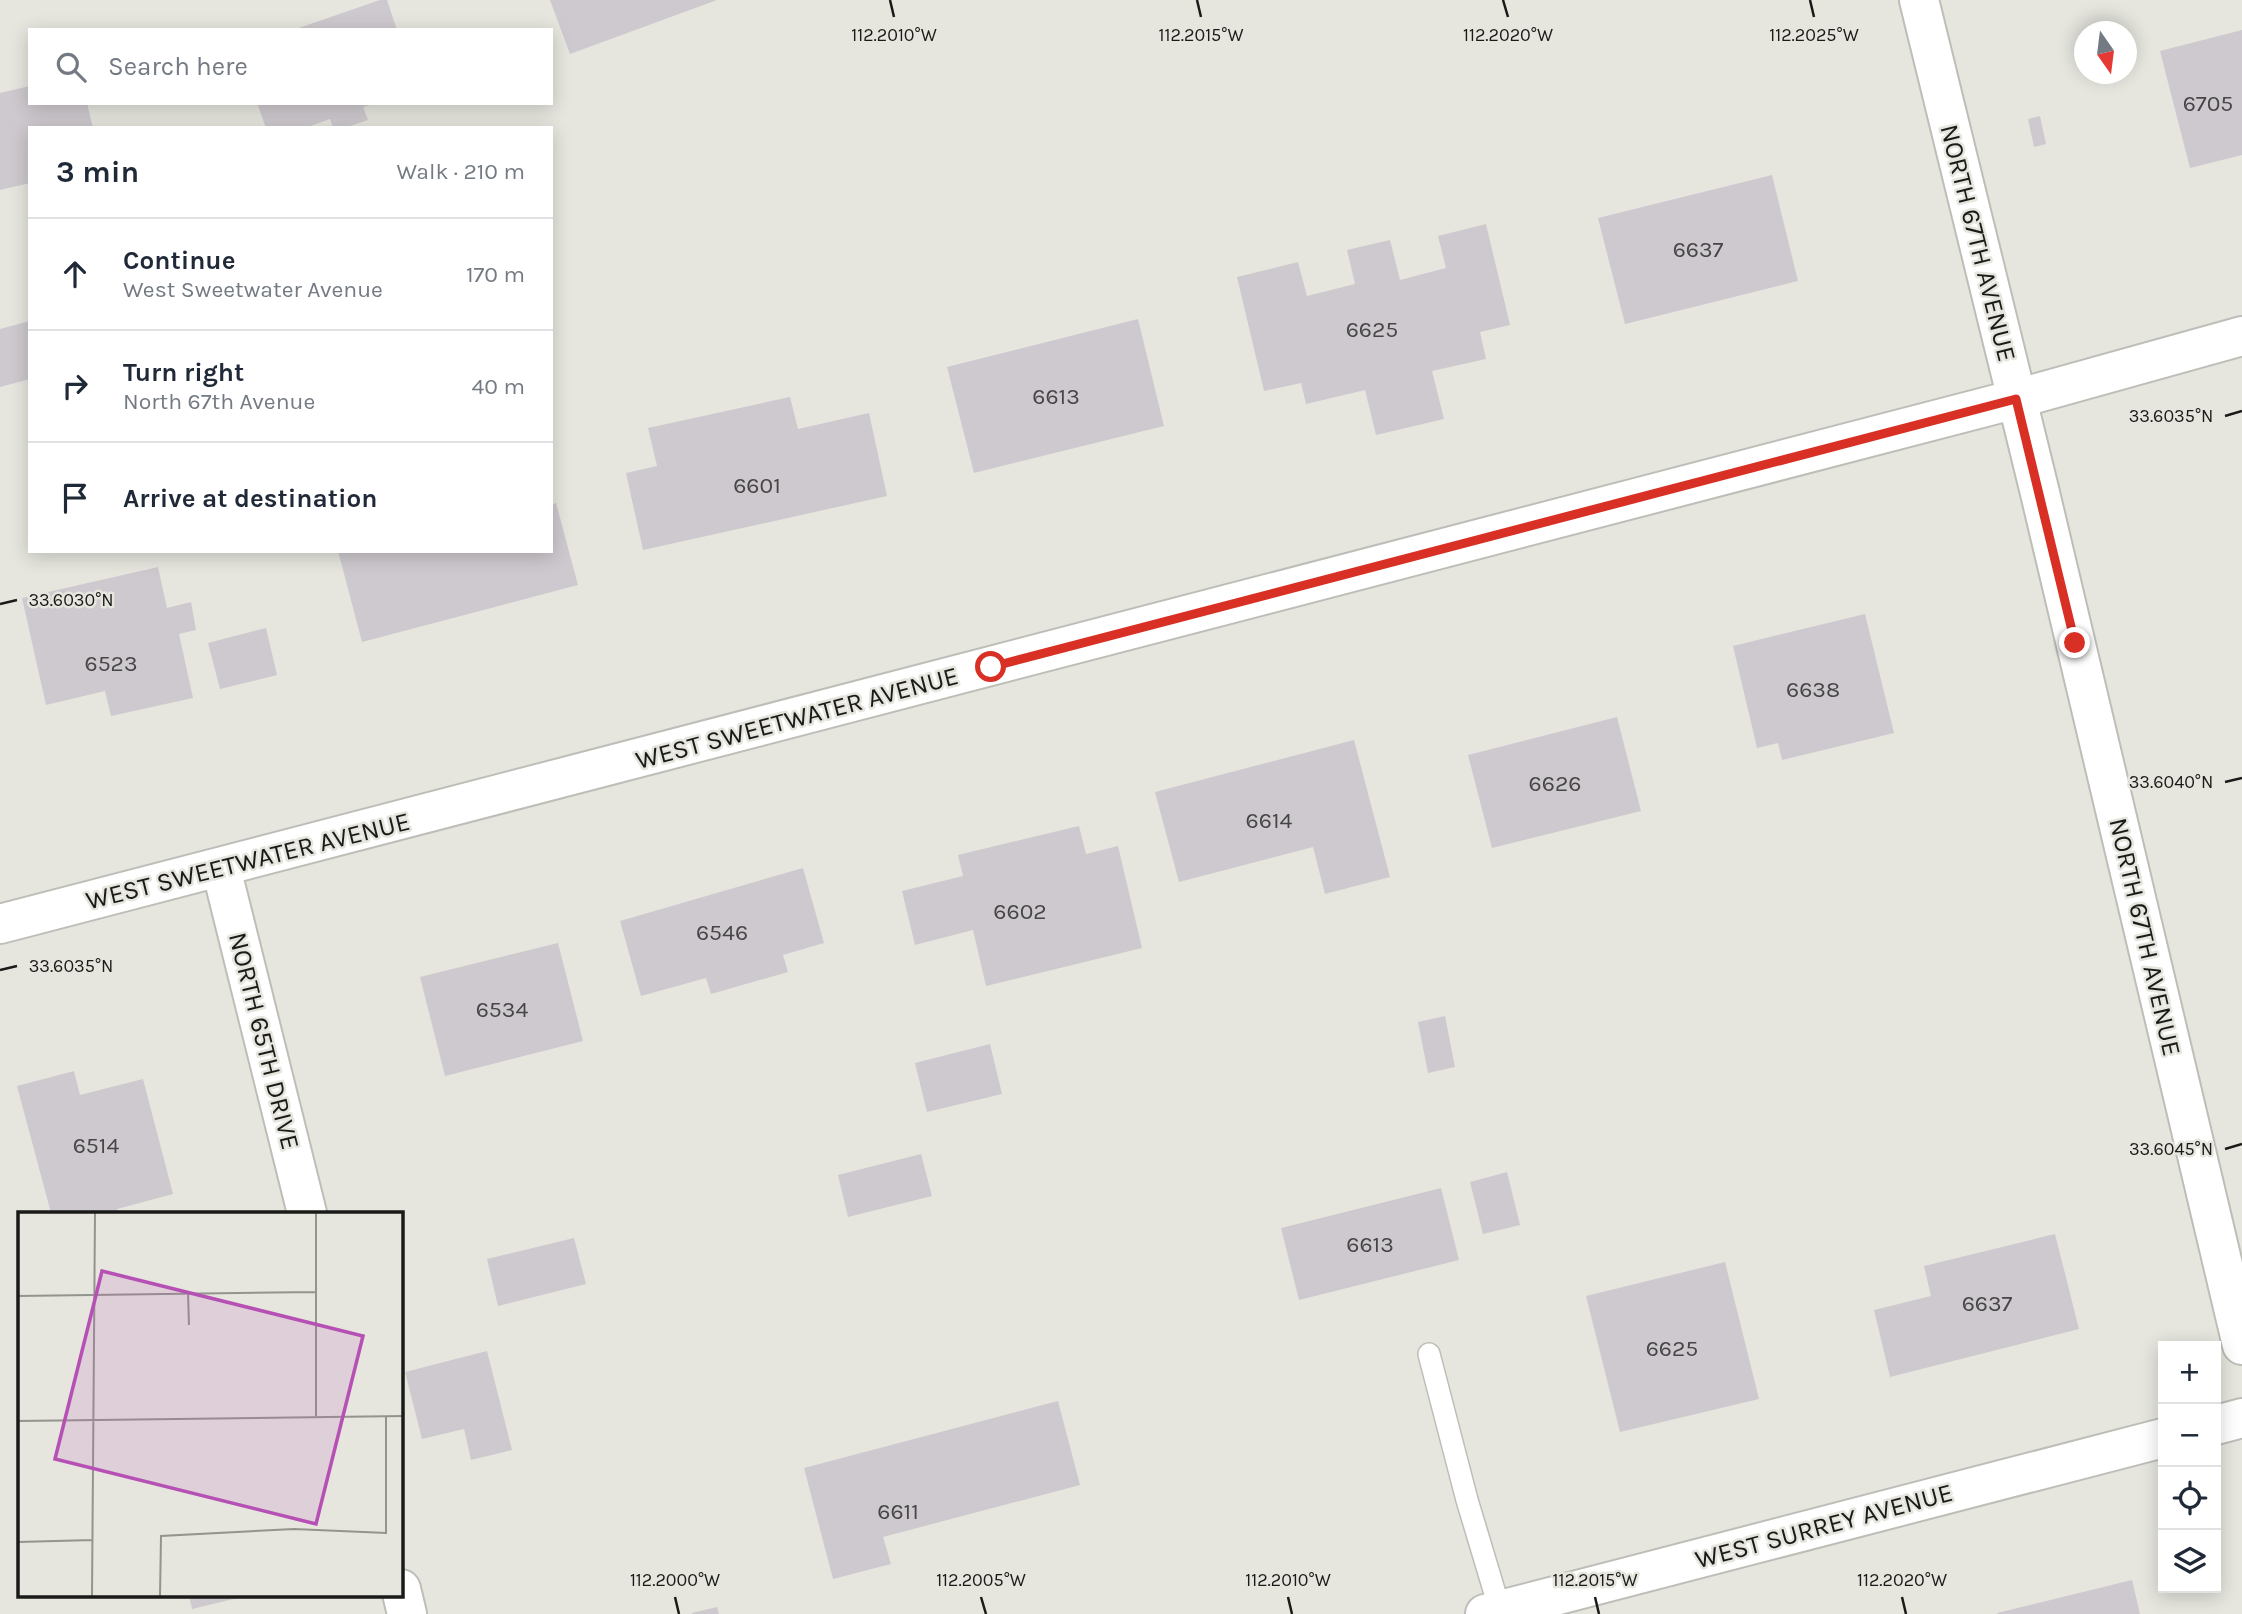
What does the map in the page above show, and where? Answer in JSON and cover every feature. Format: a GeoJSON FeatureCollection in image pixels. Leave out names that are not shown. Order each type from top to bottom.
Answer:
{"type":"FeatureCollection","features":[{"type":"Feature","properties":{"kind":"street","name":"NORTH 67TH AVENUE"},"geometry":{"type":"LineString","coordinates":[[1919,0],[2242,1345]]}},
{"type":"Feature","properties":{"kind":"street","name":"WEST SWEETWATER AVENUE"},"geometry":{"type":"LineString","coordinates":[[0,925],[2016,399],[2242,336]]}},
{"type":"Feature","properties":{"kind":"street","name":"NORTH 65TH DRIVE"},"geometry":{"type":"LineString","coordinates":[[221,868],[307,1212]]}},
{"type":"Feature","properties":{"kind":"street"},"geometry":{"type":"LineString","coordinates":[[2221,1424],[2242,1418]]}},
{"type":"Feature","properties":{"kind":"street","name":"WEST SURREY AVENUE"},"geometry":{"type":"LineString","coordinates":[[1493,1612],[2158,1439]]}},
{"type":"Feature","properties":{"kind":"street"},"geometry":{"type":"LineString","coordinates":[[402,1593],[407,1614]]}},
{"type":"Feature","properties":{"kind":"lane"},"geometry":{"type":"LineString","coordinates":[[1429,1354],[1493,1612]]}},
{"type":"Feature","properties":{"kind":"building"},"geometry":{"type":"Polygon","coordinates":[[[380,0],[387,0],[396,28],[299,28],[380,0]]]}},
{"type":"Feature","properties":{"kind":"building"},"geometry":{"type":"Polygon","coordinates":[[[550,0],[717,0],[570,54],[550,0]]]}},
{"type":"Feature","properties":{"kind":"building"},"geometry":{"type":"Polygon","coordinates":[[[2242,30],[2242,155],[2190,168],[2160,51],[2242,30]]]}},
{"type":"Feature","properties":{"kind":"building"},"geometry":{"type":"Polygon","coordinates":[[[28,86],[28,105],[87,105],[93,126],[28,126],[28,183],[0,190],[0,93],[28,86]]]}},
{"type":"Feature","properties":{"kind":"building"},"geometry":{"type":"Polygon","coordinates":[[[258,105],[370,105],[363,107],[368,120],[350,126],[332,126],[330,119],[311,126],[265,126],[258,105]]]}},
{"type":"Feature","properties":{"kind":"building"},"geometry":{"type":"Polygon","coordinates":[[[2040,116],[2046,144],[2034,147],[2028,119],[2040,116]]]}},
{"type":"Feature","properties":{"kind":"building"},"geometry":{"type":"Polygon","coordinates":[[[1772,175],[1798,281],[1625,324],[1598,218],[1772,175]]]}},
{"type":"Feature","properties":{"kind":"building"},"geometry":{"type":"Polygon","coordinates":[[[1486,224],[1510,325],[1480,332],[1486,359],[1432,371],[1444,419],[1376,435],[1365,390],[1306,404],[1301,383],[1264,391],[1237,277],[1298,262],[1307,296],[1355,284],[1347,250],[1390,240],[1400,280],[1446,268],[1438,236],[1486,224]]]}},
{"type":"Feature","properties":{"kind":"building"},"geometry":{"type":"Polygon","coordinates":[[[1138,319],[1164,426],[974,473],[947,367],[1138,319]]]}},
{"type":"Feature","properties":{"kind":"building"},"geometry":{"type":"Polygon","coordinates":[[[28,322],[28,380],[0,387],[0,329],[28,322]]]}},
{"type":"Feature","properties":{"kind":"building"},"geometry":{"type":"Polygon","coordinates":[[[790,397],[798,429],[869,413],[887,496],[643,550],[626,473],[657,466],[648,428],[790,397]]]}},
{"type":"Feature","properties":{"kind":"building"},"geometry":{"type":"Polygon","coordinates":[[[556,503],[578,585],[362,642],[339,553],[553,553],[553,504],[556,503]]]}},
{"type":"Feature","properties":{"kind":"building"},"geometry":{"type":"Polygon","coordinates":[[[158,567],[167,608],[191,602],[196,630],[179,634],[193,698],[111,716],[105,691],[46,705],[22,598],[158,567]]]}},
{"type":"Feature","properties":{"kind":"building"},"geometry":{"type":"Polygon","coordinates":[[[1865,614],[1894,733],[1782,760],[1778,743],[1757,748],[1733,646],[1865,614]]]}},
{"type":"Feature","properties":{"kind":"building"},"geometry":{"type":"Polygon","coordinates":[[[266,628],[277,675],[220,689],[208,643],[266,628]]]}},
{"type":"Feature","properties":{"kind":"building"},"geometry":{"type":"Polygon","coordinates":[[[1617,717],[1641,811],[1492,848],[1468,755],[1617,717]]]}},
{"type":"Feature","properties":{"kind":"building"},"geometry":{"type":"Polygon","coordinates":[[[1354,740],[1390,877],[1325,894],[1313,847],[1179,882],[1155,792],[1354,740]]]}},
{"type":"Feature","properties":{"kind":"building"},"geometry":{"type":"Polygon","coordinates":[[[1079,826],[1086,854],[1118,846],[1142,948],[986,986],[973,930],[915,945],[902,891],[963,876],[958,855],[1079,826]]]}},
{"type":"Feature","properties":{"kind":"building"},"geometry":{"type":"Polygon","coordinates":[[[803,868],[824,943],[783,955],[788,972],[711,994],[706,978],[641,996],[620,921],[803,868]]]}},
{"type":"Feature","properties":{"kind":"building"},"geometry":{"type":"Polygon","coordinates":[[[558,943],[583,1041],[445,1076],[420,977],[558,943]]]}},
{"type":"Feature","properties":{"kind":"building"},"geometry":{"type":"Polygon","coordinates":[[[1445,1016],[1455,1067],[1428,1073],[1418,1022],[1445,1016]]]}},
{"type":"Feature","properties":{"kind":"building"},"geometry":{"type":"Polygon","coordinates":[[[990,1044],[1002,1094],[927,1112],[915,1063],[990,1044]]]}},
{"type":"Feature","properties":{"kind":"building"},"geometry":{"type":"Polygon","coordinates":[[[74,1071],[80,1095],[143,1079],[173,1194],[117,1209],[118,1212],[51,1212],[17,1086],[74,1071]]]}},
{"type":"Feature","properties":{"kind":"building"},"geometry":{"type":"Polygon","coordinates":[[[921,1154],[932,1196],[848,1217],[838,1175],[921,1154]]]}},
{"type":"Feature","properties":{"kind":"building"},"geometry":{"type":"Polygon","coordinates":[[[1507,1172],[1520,1225],[1483,1234],[1470,1182],[1507,1172]]]}},
{"type":"Feature","properties":{"kind":"building"},"geometry":{"type":"Polygon","coordinates":[[[1441,1188],[1459,1260],[1299,1300],[1281,1228],[1441,1188]]]}},
{"type":"Feature","properties":{"kind":"building"},"geometry":{"type":"Polygon","coordinates":[[[2055,1234],[2079,1329],[1890,1377],[1874,1310],[1931,1296],[1924,1266],[2055,1234]]]}},
{"type":"Feature","properties":{"kind":"building"},"geometry":{"type":"Polygon","coordinates":[[[574,1238],[586,1284],[498,1306],[487,1259],[574,1238]]]}},
{"type":"Feature","properties":{"kind":"building"},"geometry":{"type":"Polygon","coordinates":[[[1725,1262],[1759,1399],[1620,1432],[1586,1296],[1725,1262]]]}},
{"type":"Feature","properties":{"kind":"building"},"geometry":{"type":"Polygon","coordinates":[[[487,1351],[512,1450],[471,1460],[464,1429],[422,1439],[405,1372],[487,1351]]]}},
{"type":"Feature","properties":{"kind":"building"},"geometry":{"type":"Polygon","coordinates":[[[1058,1401],[1080,1485],[883,1537],[891,1564],[833,1579],[804,1468],[1058,1401]]]}},
{"type":"Feature","properties":{"kind":"building"},"geometry":{"type":"Polygon","coordinates":[[[2132,1580],[2140,1614],[1997,1613],[2132,1580]]]}},
{"type":"Feature","properties":{"kind":"building"},"geometry":{"type":"Polygon","coordinates":[[[189,1596],[246,1596],[192,1609],[189,1596]]]}},
{"type":"Feature","properties":{"kind":"building"},"geometry":{"type":"Polygon","coordinates":[[[717,1607],[719,1614],[692,1614],[692,1613],[717,1607]]]}},
{"type":"Feature","properties":{"kind":"route"},"geometry":{"type":"LineString","coordinates":[[991,667],[2016,399],[2075,643]]}}]}
